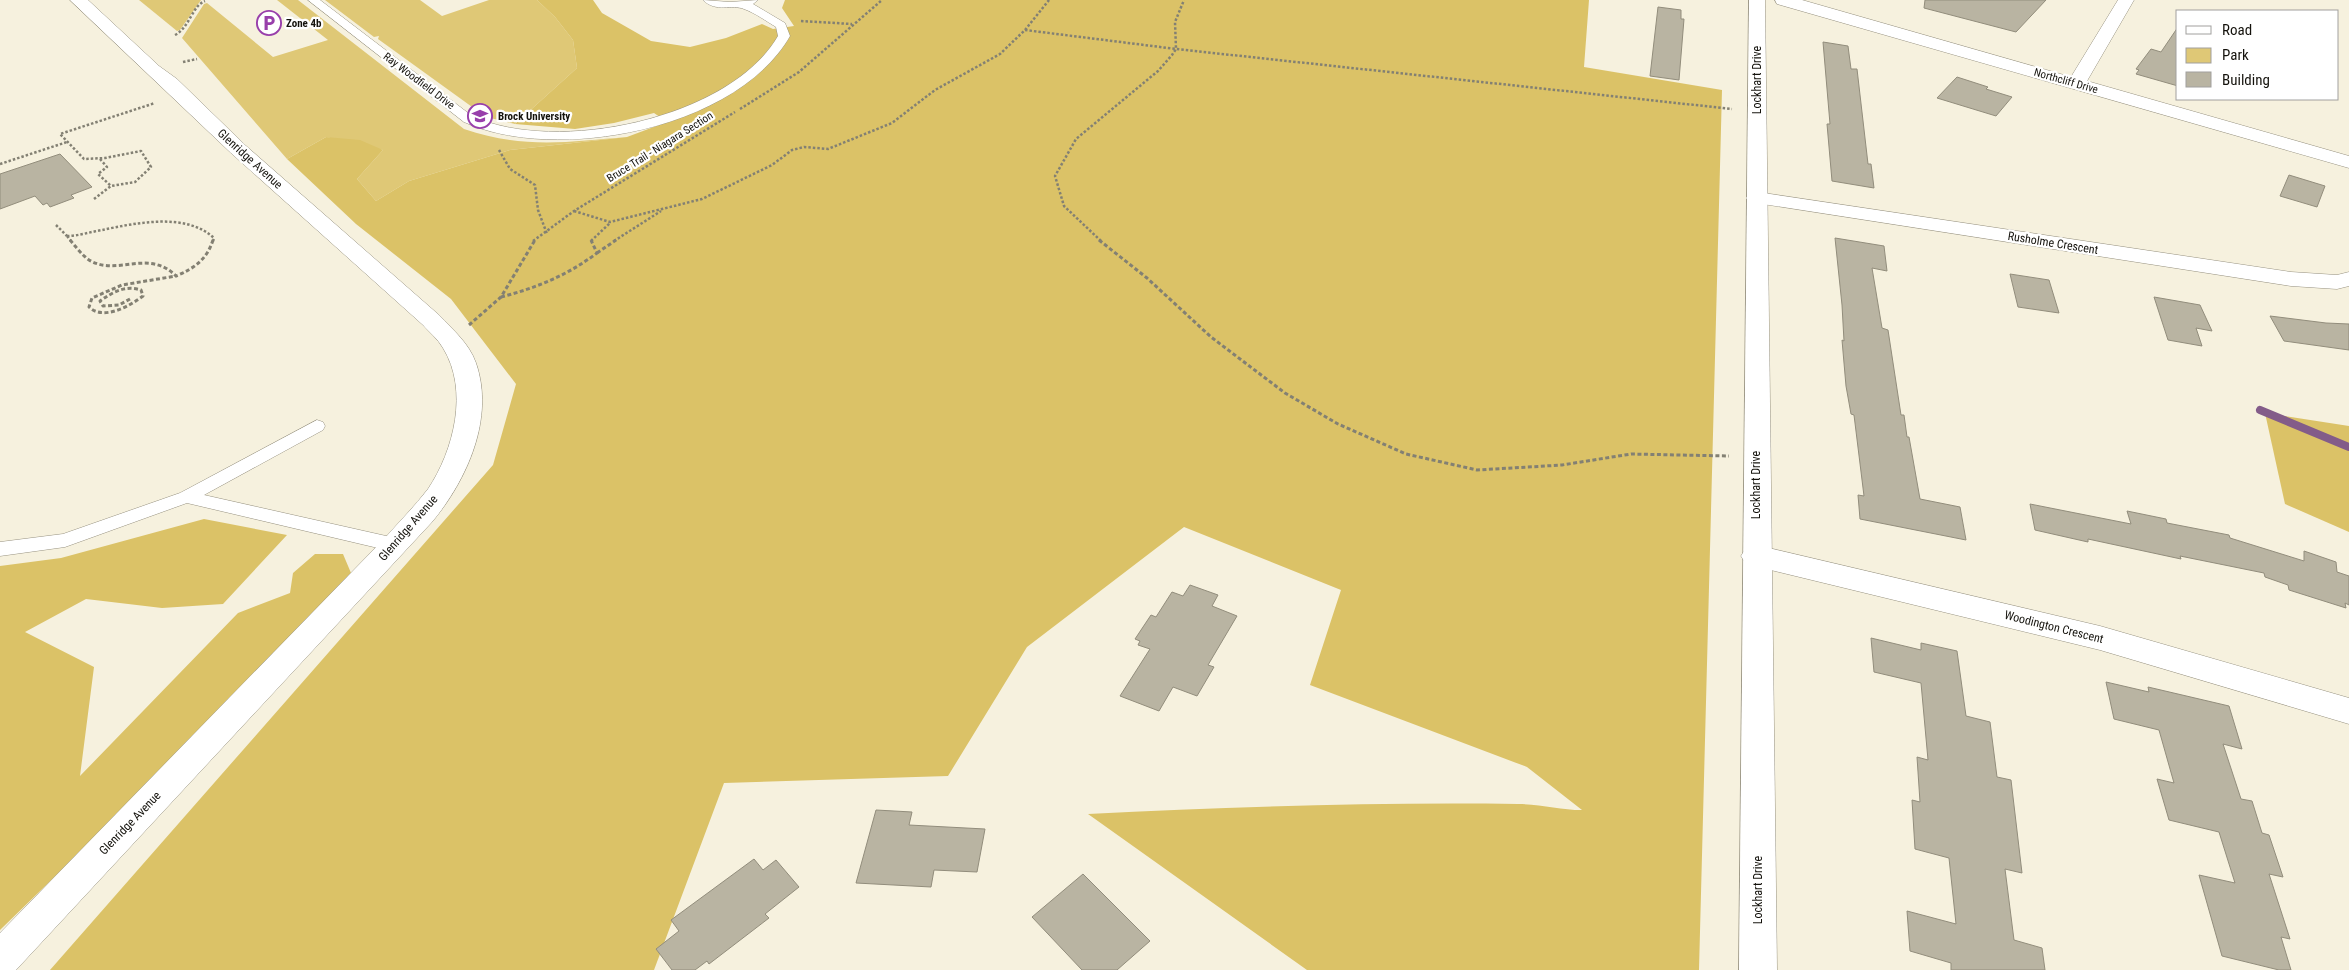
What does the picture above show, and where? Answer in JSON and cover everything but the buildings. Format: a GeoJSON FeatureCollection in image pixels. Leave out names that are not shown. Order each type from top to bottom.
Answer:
{"type":"FeatureCollection","features":[{"type":"Feature","properties":{"kind":"street","name":"Glenridge Avenue"},"geometry":{"type":"LineString","coordinates":[[0,960],[395,545],[438,495],[464,442],[469,400],[466,370],[454,345],[431,320],[238,149],[170,83],[152,70],[78,0]]}},
{"type":"Feature","properties":{"kind":"street","name":"Lockhart Drive"},"geometry":{"type":"LineString","coordinates":[[1757,0],[1756,556],[1758,970]]}},
{"type":"Feature","properties":{"kind":"street","name":"Northcliff Drive"},"geometry":{"type":"LineString","coordinates":[[1782,0],[2349,162]]}},
{"type":"Feature","properties":{"kind":"street"},"geometry":{"type":"LineString","coordinates":[[2076,84],[2126,0]]}},
{"type":"Feature","properties":{"kind":"street","name":"Rusholme Crescent"},"geometry":{"type":"LineString","coordinates":[[1757,198],[2291,279],[2336,282],[2349,279]]}},
{"type":"Feature","properties":{"kind":"street","name":"Woodington Crescent"},"geometry":{"type":"LineString","coordinates":[[1756,556],[2100,638],[2349,711]]}},
{"type":"Feature","properties":{"kind":"lane","name":"Ray Woodfield Drive"},"geometry":{"type":"LineString","coordinates":[[312,0],[468,119],[495,130],[531,136],[560,137],[615,131],[684,112],[708,102],[770,58],[784,36],[781,24],[772,19]]}},
{"type":"Feature","properties":{"kind":"lane"},"geometry":{"type":"LineString","coordinates":[[708,0],[718,5],[749,2],[772,19]]}},
{"type":"Feature","properties":{"kind":"lane"},"geometry":{"type":"LineString","coordinates":[[0,549],[65,540],[186,497],[317,426]]}},
{"type":"Feature","properties":{"kind":"lane"},"geometry":{"type":"LineString","coordinates":[[186,497],[395,545]]}},
{"type":"Feature","properties":{"kind":"path","name":"Bruce Trail - Niagara Section"},"geometry":{"type":"LineString","coordinates":[[467,328],[501,297],[534,242],[574,211],[799,72],[882,0]]}},
{"type":"Feature","properties":{"kind":"path"},"geometry":{"type":"LineString","coordinates":[[597,253],[591,240],[610,222],[702,199],[772,165],[792,150],[804,147],[828,149],[892,123],[942,85],[969,73],[1000,54],[1025,30],[1049,0]]}},
{"type":"Feature","properties":{"kind":"path"},"geometry":{"type":"LineString","coordinates":[[1184,0],[1175,22],[1176,49],[1158,71],[1076,139],[1054,176],[1064,206],[1096,237],[1147,278],[1211,337],[1285,393],[1338,424],[1406,454],[1477,470],[1562,465],[1631,454],[1756,457]]}},
{"type":"Feature","properties":{"kind":"path"},"geometry":{"type":"LineString","coordinates":[[175,35],[184,30],[200,3],[205,1]]}},
{"type":"Feature","properties":{"kind":"path"},"geometry":{"type":"LineString","coordinates":[[772,19],[853,24]]}},
{"type":"Feature","properties":{"kind":"path"},"geometry":{"type":"LineString","coordinates":[[1025,30],[1176,49],[1757,111]]}},
{"type":"Feature","properties":{"kind":"path"},"geometry":{"type":"LineString","coordinates":[[183,62],[197,58]]}},
{"type":"Feature","properties":{"kind":"path"},"geometry":{"type":"LineString","coordinates":[[94,200],[111,186],[135,182],[151,167],[150,163],[141,151],[84,159],[60,134],[155,103]]}},
{"type":"Feature","properties":{"kind":"path"},"geometry":{"type":"LineString","coordinates":[[0,164],[67,142]]}},
{"type":"Feature","properties":{"kind":"path"},"geometry":{"type":"LineString","coordinates":[[498,148],[510,169],[534,185],[538,210],[546,234]]}},
{"type":"Feature","properties":{"kind":"path"},"geometry":{"type":"LineString","coordinates":[[100,158],[106,167],[98,174],[111,186]]}},
{"type":"Feature","properties":{"kind":"path"},"geometry":{"type":"LineString","coordinates":[[501,297],[525,292],[577,269],[635,226],[667,208]]}},
{"type":"Feature","properties":{"kind":"path"},"geometry":{"type":"LineString","coordinates":[[574,211],[610,222]]}},
{"type":"Feature","properties":{"kind":"path"},"geometry":{"type":"LineString","coordinates":[[66,236],[116,227],[164,223],[194,226],[210,232],[214,238],[210,253],[202,262],[176,276],[151,282],[130,282],[114,286],[92,298],[89,306],[93,311],[116,311],[136,302],[143,296],[141,290],[135,287],[122,289],[100,301],[103,306],[111,307],[130,298]]}},
{"type":"Feature","properties":{"kind":"path"},"geometry":{"type":"LineString","coordinates":[[56,225],[91,261],[101,264],[161,264],[171,268],[176,276]]}},
{"type":"Feature","properties":{"kind":"green space"},"geometry":{"type":"Polygon","coordinates":[[[139,0],[201,0],[180,30],[177,31],[139,0]]]}},
{"type":"Feature","properties":{"kind":"green space"},"geometry":{"type":"Polygon","coordinates":[[[277,0],[298,0],[464,129],[485,135],[526,142],[565,142],[627,137],[510,150],[409,181],[376,201],[357,179],[383,150],[326,137],[287,159],[182,38],[204,4],[207,3],[273,57],[328,40],[277,0]]]}},
{"type":"Feature","properties":{"kind":"green space"},"geometry":{"type":"Polygon","coordinates":[[[325,0],[420,0],[442,16],[489,0],[537,0],[555,17],[573,40],[577,68],[515,124],[486,117],[378,39],[379,36],[374,37],[325,0]]]}},
{"type":"Feature","properties":{"kind":"shaded area"},"geometry":{"type":"Polygon","coordinates":[[[537,0],[593,0],[602,13],[651,41],[690,47],[726,38],[762,24],[773,29],[794,26],[782,8],[785,0],[1589,0],[1584,67],[1722,90],[1699,970],[1307,970],[1088,814],[1357,804],[1526,804],[1582,810],[1527,767],[1310,685],[1341,590],[1184,527],[1027,647],[948,776],[724,783],[654,970],[50,970],[493,465],[516,384],[451,299],[356,224],[287,159],[326,137],[360,140],[383,150],[357,179],[376,201],[409,181],[510,150],[627,137],[667,122],[654,113],[614,123],[575,129],[515,124],[577,68],[573,40],[555,17],[537,0]]]}},
{"type":"Feature","properties":{"kind":"shaded area"},"geometry":{"type":"Polygon","coordinates":[[[2265,413],[2349,426],[2349,532],[2285,504],[2265,413]]]}},
{"type":"Feature","properties":{"kind":"shaded area"},"geometry":{"type":"Polygon","coordinates":[[[204,519],[287,535],[223,604],[162,608],[86,599],[25,632],[94,667],[80,776],[238,613],[290,593],[293,573],[315,554],[343,554],[351,573],[147,787],[0,930],[0,566],[61,558],[204,519]]]}},
{"type":"Feature","properties":{"kind":"waterway"},"geometry":{"type":"LineString","coordinates":[[2260,410],[2349,447]]}},
{"type":"Feature","properties":{"kind":"place","name":"Zone 4b"},"geometry":{"type":"Point","coordinates":[269,23]}},
{"type":"Feature","properties":{"kind":"place","name":"Brock University"},"geometry":{"type":"Point","coordinates":[480,116]}}]}
